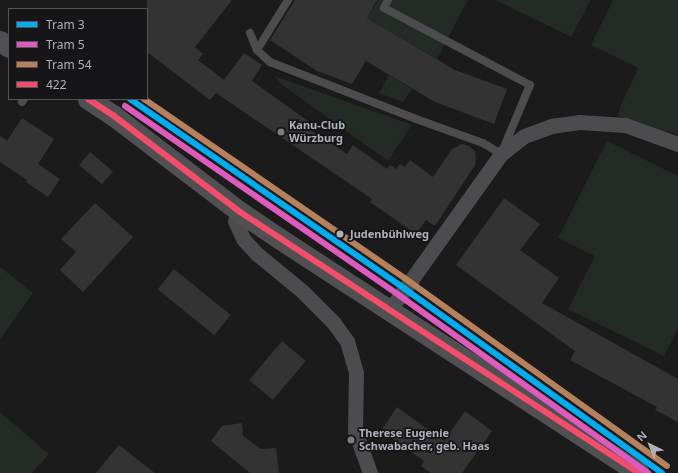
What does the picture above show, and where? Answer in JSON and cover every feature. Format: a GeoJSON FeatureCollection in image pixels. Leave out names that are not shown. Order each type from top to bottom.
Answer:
{"type":"FeatureCollection","features":[{"type":"Feature","properties":{"kind":"main road"},"geometry":{"type":"LineString","coordinates":[[90,100],[114,116],[240,212],[389,311],[639,473]]}},
{"type":"Feature","properties":{"kind":"street"},"geometry":{"type":"LineString","coordinates":[[389,311],[501,154],[524,136],[551,126],[579,122],[625,125],[678,144]]}},
{"type":"Feature","properties":{"kind":"street"},"geometry":{"type":"LineString","coordinates":[[240,212],[235,221],[244,240],[257,254],[302,291],[333,322],[347,341],[356,373],[355,431],[370,473]]}},
{"type":"Feature","properties":{"kind":"lane"},"geometry":{"type":"LineString","coordinates":[[257,50],[288,0]]}},
{"type":"Feature","properties":{"kind":"lane"},"geometry":{"type":"LineString","coordinates":[[250,33],[257,50],[270,62],[416,119],[483,143],[501,154],[530,85],[384,8],[388,0]]}},
{"type":"Feature","properties":{"kind":"shaded area"},"geometry":{"type":"Polygon","coordinates":[[[374,0],[468,0],[437,59],[367,18],[377,2],[374,0]]]}},
{"type":"Feature","properties":{"kind":"shaded area"},"geometry":{"type":"Polygon","coordinates":[[[496,0],[591,0],[571,37],[496,0]]]}},
{"type":"Feature","properties":{"kind":"shaded area"},"geometry":{"type":"Polygon","coordinates":[[[613,0],[678,0],[678,135],[618,116],[620,107],[638,68],[591,45],[613,0]]]}},
{"type":"Feature","properties":{"kind":"shaded area"},"geometry":{"type":"Polygon","coordinates":[[[389,75],[412,89],[403,102],[379,93],[389,75]]]}},
{"type":"Feature","properties":{"kind":"shaded area"},"geometry":{"type":"Polygon","coordinates":[[[274,76],[412,125],[388,161],[281,84],[274,76]]]}},
{"type":"Feature","properties":{"kind":"shaded area"},"geometry":{"type":"Polygon","coordinates":[[[607,141],[678,176],[678,328],[664,356],[568,309],[595,256],[558,238],[607,141]]]}},
{"type":"Feature","properties":{"kind":"shaded area"},"geometry":{"type":"Polygon","coordinates":[[[0,267],[33,293],[0,340],[0,267]]]}},
{"type":"Feature","properties":{"kind":"shaded area"},"geometry":{"type":"Polygon","coordinates":[[[0,412],[49,454],[32,473],[0,473],[0,412]]]}},
{"type":"Feature","properties":{"kind":"building"},"geometry":{"type":"Polygon","coordinates":[[[147,0],[232,0],[195,47],[203,54],[198,60],[224,80],[244,53],[262,65],[252,81],[315,126],[312,131],[347,154],[353,145],[387,169],[390,165],[396,169],[400,164],[405,167],[410,160],[433,177],[452,149],[462,144],[469,146],[475,151],[475,165],[435,226],[426,220],[416,234],[370,202],[372,199],[216,93],[210,100],[148,53],[147,0]]]}},
{"type":"Feature","properties":{"kind":"building"},"geometry":{"type":"Polygon","coordinates":[[[295,0],[377,0],[367,18],[455,70],[507,89],[494,124],[435,102],[366,61],[352,84],[317,71],[270,40],[295,0]]]}},
{"type":"Feature","properties":{"kind":"building"},"geometry":{"type":"Polygon","coordinates":[[[22,118],[54,139],[38,164],[60,179],[48,197],[26,182],[27,180],[0,162],[0,136],[7,141],[22,118]]]}},
{"type":"Feature","properties":{"kind":"building"},"geometry":{"type":"Polygon","coordinates":[[[90,152],[113,171],[102,184],[79,165],[90,152]]]}},
{"type":"Feature","properties":{"kind":"building"},"geometry":{"type":"Polygon","coordinates":[[[504,198],[540,224],[520,250],[559,278],[542,303],[678,379],[678,422],[655,410],[657,407],[570,360],[575,351],[456,265],[504,198]]]}},
{"type":"Feature","properties":{"kind":"building"},"geometry":{"type":"Polygon","coordinates":[[[95,203],[133,237],[83,292],[60,270],[76,252],[61,239],[95,203]]]}},
{"type":"Feature","properties":{"kind":"building"},"geometry":{"type":"Polygon","coordinates":[[[174,269],[231,315],[214,335],[158,289],[174,269]]]}},
{"type":"Feature","properties":{"kind":"building"},"geometry":{"type":"Polygon","coordinates":[[[282,341],[306,361],[273,400],[249,380],[282,341]]]}},
{"type":"Feature","properties":{"kind":"building"},"geometry":{"type":"Polygon","coordinates":[[[397,407],[444,441],[465,411],[492,431],[462,473],[431,473],[421,466],[424,461],[381,431],[397,407]]]}},
{"type":"Feature","properties":{"kind":"building"},"geometry":{"type":"Polygon","coordinates":[[[242,423],[243,436],[261,449],[276,448],[279,473],[250,473],[211,441],[222,426],[242,423]]]}},
{"type":"Feature","properties":{"kind":"building"},"geometry":{"type":"Polygon","coordinates":[[[119,445],[155,473],[96,473],[119,445]]]}},
{"type":"Feature","properties":{"kind":"tram line","name":"3"},"geometry":{"type":"LineString","coordinates":[[131,100],[405,289],[662,473]]}},
{"type":"Feature","properties":{"kind":"tram line","name":"54"},"geometry":{"type":"LineString","coordinates":[[145,100],[410,282],[667,466]]}},
{"type":"Feature","properties":{"kind":"tram line","name":"5"},"geometry":{"type":"LineString","coordinates":[[125,106],[400,296],[648,473]]}},
{"type":"Feature","properties":{"kind":"transit line","name":"422"},"geometry":{"type":"LineString","coordinates":[[90,100],[114,116],[240,212],[639,473]]}},
{"type":"Feature","properties":{"kind":"place","name":"Kanu-Club Würzburg"},"geometry":{"type":"Point","coordinates":[281,132]}},
{"type":"Feature","properties":{"kind":"place","name":"Judenbühlweg"},"geometry":{"type":"Point","coordinates":[340,234]}},
{"type":"Feature","properties":{"kind":"place","name":"Therese Eugenie Schwabacher, geb. Haas"},"geometry":{"type":"Point","coordinates":[351,440]}}]}
